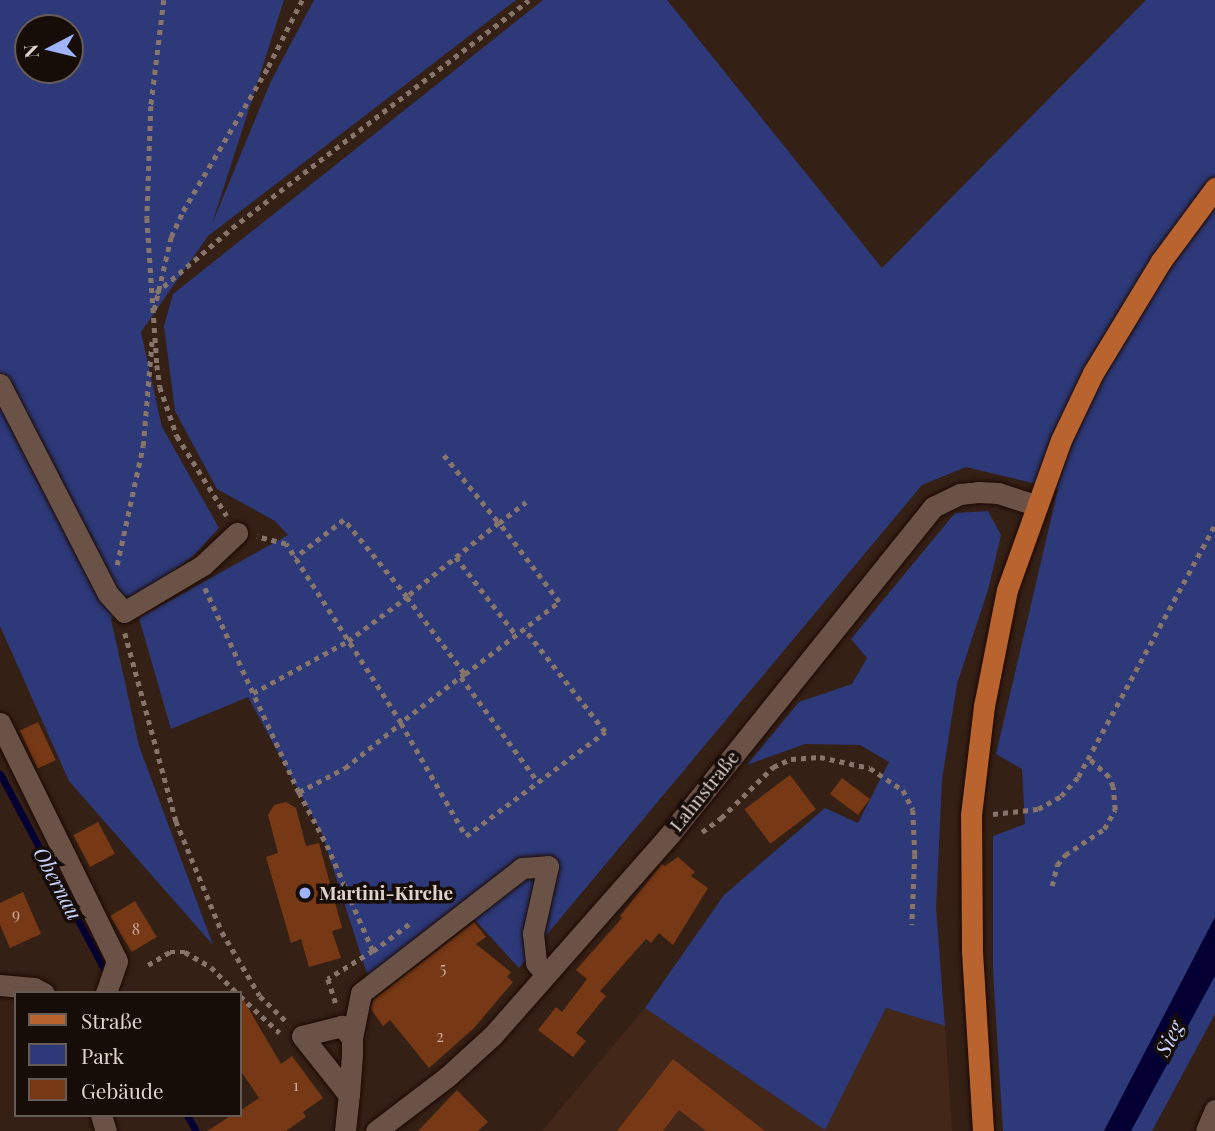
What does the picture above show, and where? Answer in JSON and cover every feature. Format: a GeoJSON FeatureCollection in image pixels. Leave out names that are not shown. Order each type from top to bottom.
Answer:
{"type":"FeatureCollection","features":[{"type":"Feature","properties":{"kind":"main road"},"geometry":{"type":"LineString","coordinates":[[983,1131],[972,937],[971,815],[984,706],[1007,590],[1061,440],[1093,373],[1161,261],[1215,188]]}},
{"type":"Feature","properties":{"kind":"street"},"geometry":{"type":"LineString","coordinates":[[0,384],[108,594],[124,612],[195,570],[237,533]]}},
{"type":"Feature","properties":{"kind":"street","name":"Lahnstraße"},"geometry":{"type":"LineString","coordinates":[[376,1131],[447,1077],[484,1044],[546,975],[671,832],[908,534],[933,507],[952,497],[978,492],[998,493],[1036,505]]}},
{"type":"Feature","properties":{"kind":"street"},"geometry":{"type":"LineString","coordinates":[[0,723],[117,961],[107,991]]}},
{"type":"Feature","properties":{"kind":"street"},"geometry":{"type":"LineString","coordinates":[[345,1131],[352,1038],[361,993],[522,868],[548,866],[533,933],[536,963],[546,975]]}},
{"type":"Feature","properties":{"kind":"street"},"geometry":{"type":"LineString","coordinates":[[0,985],[40,991]]}},
{"type":"Feature","properties":{"kind":"street"},"geometry":{"type":"LineString","coordinates":[[349,1095],[302,1036],[342,1026],[352,1038]]}},
{"type":"Feature","properties":{"kind":"street"},"geometry":{"type":"LineString","coordinates":[[1206,1131],[1215,1110]]}},
{"type":"Feature","properties":{"kind":"path"},"geometry":{"type":"LineString","coordinates":[[164,0],[151,106],[147,218],[160,387],[169,415],[177,436],[237,533],[286,544],[401,723],[466,836],[605,732],[524,629]]}},
{"type":"Feature","properties":{"kind":"path"},"geometry":{"type":"LineString","coordinates":[[108,594],[123,543],[143,446],[156,293],[171,237],[183,211],[261,79],[302,0]]}},
{"type":"Feature","properties":{"kind":"path"},"geometry":{"type":"LineString","coordinates":[[156,293],[232,228],[529,0]]}},
{"type":"Feature","properties":{"kind":"path"},"geometry":{"type":"LineString","coordinates":[[299,792],[345,768],[559,602],[444,455]]}},
{"type":"Feature","properties":{"kind":"path"},"geometry":{"type":"LineString","coordinates":[[253,693],[348,641],[526,502]]}},
{"type":"Feature","properties":{"kind":"path"},"geometry":{"type":"LineString","coordinates":[[295,558],[344,520],[407,597],[538,782]]}},
{"type":"Feature","properties":{"kind":"path"},"geometry":{"type":"LineString","coordinates":[[971,815],[1021,813],[1050,804],[1078,777],[1215,525]]}},
{"type":"Feature","properties":{"kind":"path"},"geometry":{"type":"LineString","coordinates":[[456,557],[516,635]]}},
{"type":"Feature","properties":{"kind":"path"},"geometry":{"type":"LineString","coordinates":[[195,570],[299,792],[327,845],[373,951],[328,979],[330,987]]}},
{"type":"Feature","properties":{"kind":"path"},"geometry":{"type":"LineString","coordinates":[[124,612],[125,634],[176,821],[222,932],[260,996],[302,1036]]}},
{"type":"Feature","properties":{"kind":"path"},"geometry":{"type":"LineString","coordinates":[[671,832],[685,836],[706,830],[773,767],[790,759],[820,757],[870,768],[904,790],[913,810],[915,854],[912,925]]}},
{"type":"Feature","properties":{"kind":"path"},"geometry":{"type":"LineString","coordinates":[[1052,886],[1057,865],[1065,855],[1104,829],[1115,810],[1113,787],[1109,778],[1089,759]]}},
{"type":"Feature","properties":{"kind":"path"},"geometry":{"type":"LineString","coordinates":[[148,965],[170,952],[185,952],[211,967],[235,991]]}},
{"type":"Feature","properties":{"kind":"path"},"geometry":{"type":"LineString","coordinates":[[242,998],[284,1037],[302,1036]]}},
{"type":"Feature","properties":{"kind":"shaded area"},"geometry":{"type":"Polygon","coordinates":[[[645,1008],[825,1130],[886,1008],[945,1026],[952,1131],[542,1131],[645,1008]]]}},
{"type":"Feature","properties":{"kind":"green space"},"geometry":{"type":"Polygon","coordinates":[[[0,0],[284,0],[212,224],[271,81],[314,0],[516,0],[208,236],[141,332],[162,427],[219,528],[193,556],[111,619],[139,746],[213,945],[69,781],[0,626],[0,0]]]}},
{"type":"Feature","properties":{"kind":"green space"},"geometry":{"type":"Polygon","coordinates":[[[543,0],[667,0],[882,268],[1146,0],[1215,0],[1215,1014],[1152,1131],[1003,1131],[993,970],[993,836],[1025,824],[1022,769],[996,754],[1058,489],[966,467],[922,485],[519,968],[465,909],[369,980],[322,834],[248,697],[171,729],[139,618],[288,535],[275,521],[217,489],[175,411],[164,326],[173,294],[543,0]]]}},
{"type":"Feature","properties":{"kind":"green space"},"geometry":{"type":"Polygon","coordinates":[[[988,511],[1001,535],[988,590],[957,684],[942,780],[936,908],[945,1026],[886,1008],[825,1130],[645,1008],[724,895],[825,808],[858,823],[889,762],[860,745],[805,744],[747,765],[799,702],[852,684],[867,658],[851,639],[955,513],[988,511]]]}},
{"type":"Feature","properties":{"kind":"water","name":"Sieg"},"geometry":{"type":"Polygon","coordinates":[[[1215,917],[1215,976],[1131,1131],[1104,1131],[1215,917]]]}},
{"type":"Feature","properties":{"kind":"building"},"geometry":{"type":"Polygon","coordinates":[[[38,722],[56,760],[38,769],[20,730],[38,722]]]}},
{"type":"Feature","properties":{"kind":"building"},"geometry":{"type":"Polygon","coordinates":[[[790,775],[816,809],[770,844],[744,809],[790,775]]]}},
{"type":"Feature","properties":{"kind":"building"},"geometry":{"type":"Polygon","coordinates":[[[842,778],[870,799],[858,815],[830,794],[842,778]]]}},
{"type":"Feature","properties":{"kind":"building","name":"Martini-Kirche"},"geometry":{"type":"Polygon","coordinates":[[[286,802],[296,808],[306,846],[319,843],[342,928],[332,931],[341,958],[309,967],[301,939],[291,943],[266,857],[278,853],[268,815],[274,805],[286,802]]]}},
{"type":"Feature","properties":{"kind":"building"},"geometry":{"type":"Polygon","coordinates":[[[98,822],[115,854],[90,867],[73,835],[98,822]]]}},
{"type":"Feature","properties":{"kind":"building"},"geometry":{"type":"Polygon","coordinates":[[[678,857],[695,872],[691,876],[708,888],[673,945],[659,933],[651,943],[646,939],[600,991],[606,996],[576,1033],[586,1041],[573,1057],[538,1030],[556,1007],[562,1012],[587,979],[576,970],[622,918],[620,916],[662,864],[665,866],[678,857]]]}},
{"type":"Feature","properties":{"kind":"building"},"geometry":{"type":"Polygon","coordinates":[[[23,892],[41,934],[10,948],[0,925],[0,903],[23,892]]]}},
{"type":"Feature","properties":{"kind":"building"},"geometry":{"type":"Polygon","coordinates":[[[135,901],[157,937],[132,952],[110,916],[135,901]]]}},
{"type":"Feature","properties":{"kind":"building"},"geometry":{"type":"Polygon","coordinates":[[[474,922],[486,937],[476,944],[511,972],[507,977],[513,982],[474,1028],[429,1068],[390,1020],[383,1026],[371,1009],[373,1000],[474,922]]]}},
{"type":"Feature","properties":{"kind":"building"},"geometry":{"type":"Polygon","coordinates":[[[242,997],[281,1064],[292,1056],[323,1098],[303,1112],[306,1117],[286,1131],[207,1131],[229,1117],[242,1117],[242,1110],[259,1098],[242,1073],[242,997]]]}},
{"type":"Feature","properties":{"kind":"building"},"geometry":{"type":"Polygon","coordinates":[[[673,1059],[765,1131],[706,1131],[679,1110],[663,1131],[617,1131],[673,1059]]]}},
{"type":"Feature","properties":{"kind":"building"},"geometry":{"type":"Polygon","coordinates":[[[457,1090],[488,1122],[478,1131],[418,1131],[457,1090]]]}},
{"type":"Feature","properties":{"kind":"waterway","name":"Obernau"},"geometry":{"type":"LineString","coordinates":[[0,774],[107,974]]}},
{"type":"Feature","properties":{"kind":"waterway","name":"Obernau"},"geometry":{"type":"LineString","coordinates":[[188,1117],[196,1131]]}},
{"type":"Feature","properties":{"kind":"place","name":"Martini-Kirche"},"geometry":{"type":"Point","coordinates":[305,893]}}]}
